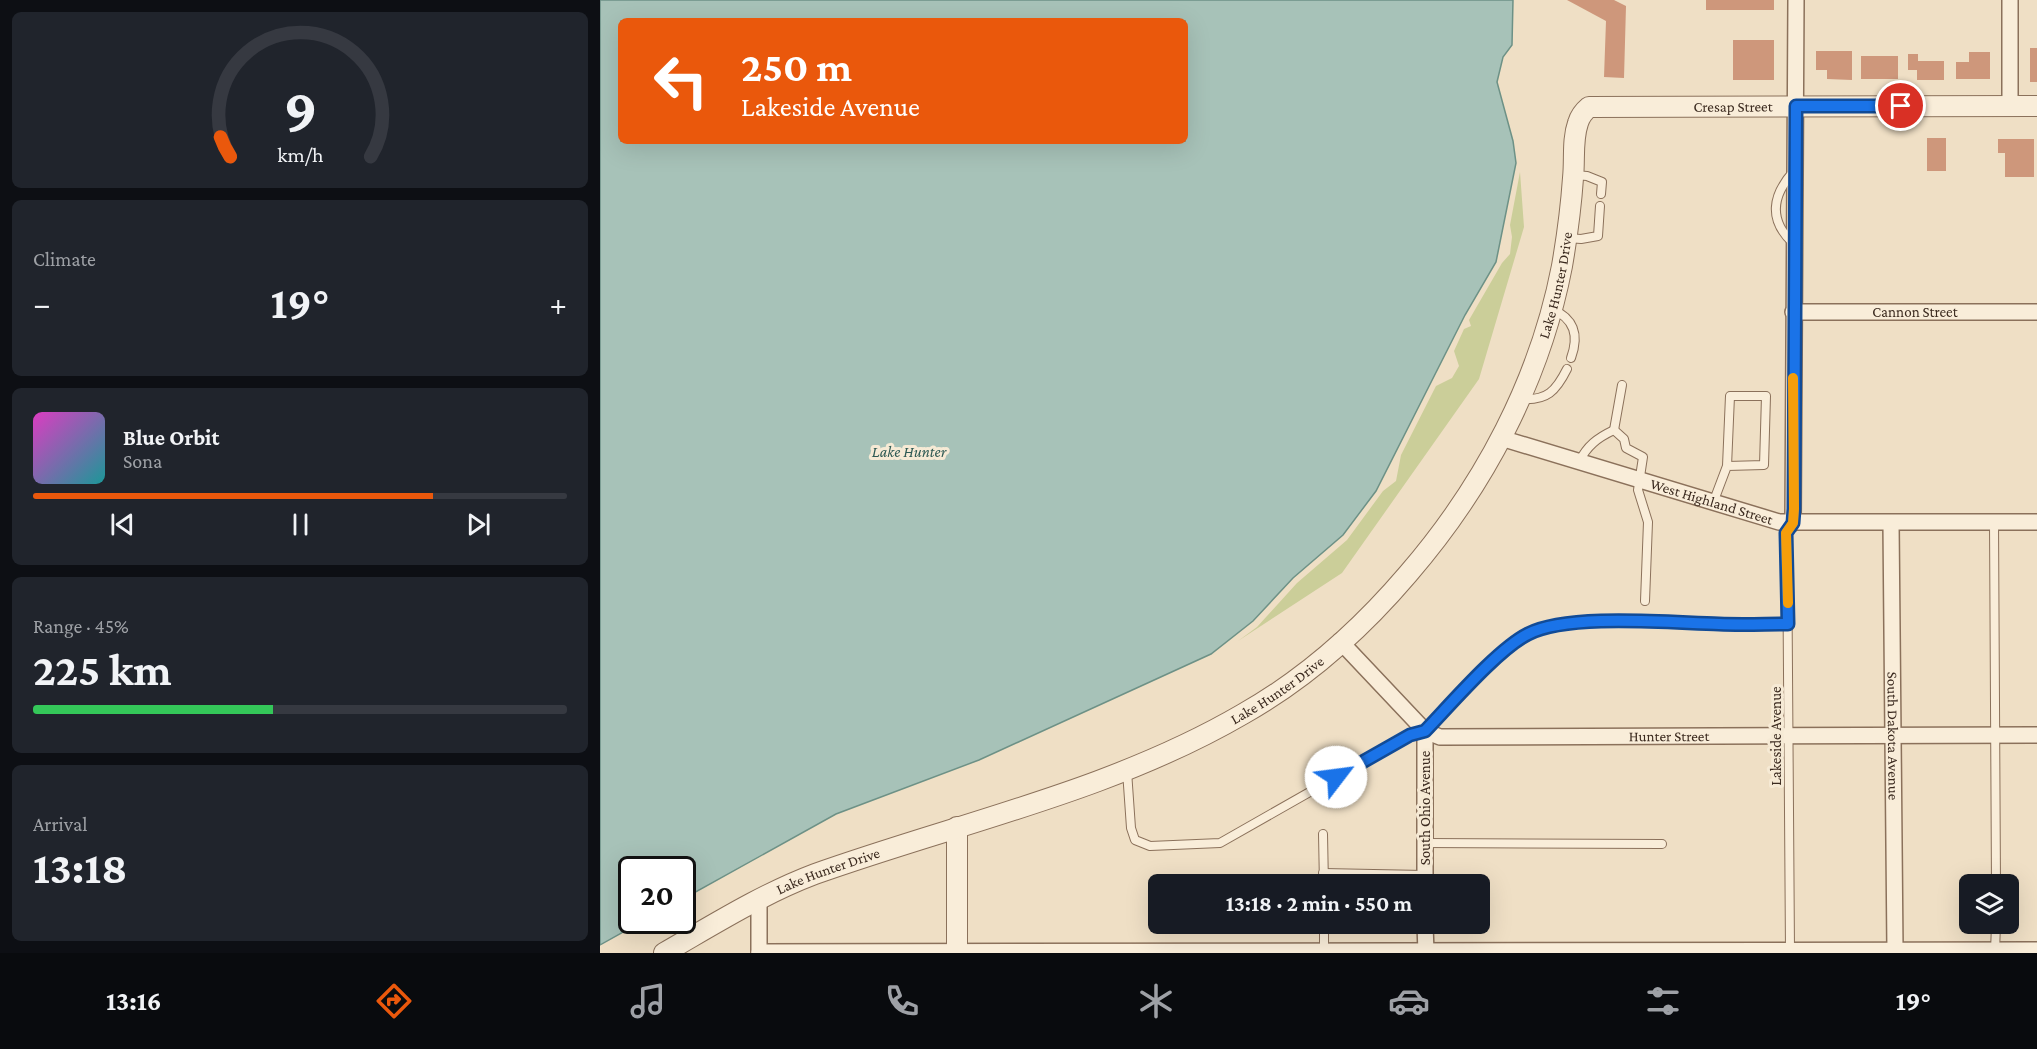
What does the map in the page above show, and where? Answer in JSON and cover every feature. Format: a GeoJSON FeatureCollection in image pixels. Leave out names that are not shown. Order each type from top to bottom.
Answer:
{"type":"FeatureCollection","features":[{"type":"Feature","properties":{"kind":"street"},"geometry":{"type":"LineString","coordinates":[[1793,523],[1796,0]]}},
{"type":"Feature","properties":{"kind":"street"},"geometry":{"type":"LineString","coordinates":[[2010,0],[2010,106]]}},
{"type":"Feature","properties":{"kind":"street","name":"Cresap Street"},"geometry":{"type":"LineString","coordinates":[[1578,120],[1583,112],[1595,106],[2037,106]]}},
{"type":"Feature","properties":{"kind":"street","name":"Lake Hunter Drive"},"geometry":{"type":"LineString","coordinates":[[664,953],[759,899],[813,875],[1127,770],[1187,744],[1246,713],[1287,685],[1366,619],[1407,575],[1451,521],[1501,438],[1520,399],[1551,308],[1566,238],[1578,120]]}},
{"type":"Feature","properties":{"kind":"street","name":"Cannon Street"},"geometry":{"type":"LineString","coordinates":[[1793,312],[2037,312]]}},
{"type":"Feature","properties":{"kind":"street","name":"West Highland Street"},"geometry":{"type":"LineString","coordinates":[[1501,438],[1779,522],[2037,522]]}},
{"type":"Feature","properties":{"kind":"street","name":"South Dakota Avenue"},"geometry":{"type":"LineString","coordinates":[[1892,523],[1895,950]]}},
{"type":"Feature","properties":{"kind":"street"},"geometry":{"type":"LineString","coordinates":[[1340,642],[1425,731]]}},
{"type":"Feature","properties":{"kind":"street","name":"Hunter Street"},"geometry":{"type":"LineString","coordinates":[[1425,731],[1440,737],[2037,735]]}},
{"type":"Feature","properties":{"kind":"street","name":"South Ohio Avenue"},"geometry":{"type":"LineString","coordinates":[[1424,874],[1425,731]]}},
{"type":"Feature","properties":{"kind":"street"},"geometry":{"type":"LineString","coordinates":[[957,827],[957,952]]}},
{"type":"Feature","properties":{"kind":"street"},"geometry":{"type":"LineString","coordinates":[[759,899],[759,953],[2037,950]]}},
{"type":"Feature","properties":{"kind":"street"},"geometry":{"type":"LineString","coordinates":[[1425,934],[1426,952]]}},
{"type":"Feature","properties":{"kind":"lane"},"geometry":{"type":"LineString","coordinates":[[1574,175],[1587,176],[1602,182],[1601,194]]}},
{"type":"Feature","properties":{"kind":"lane"},"geometry":{"type":"LineString","coordinates":[[1566,238],[1581,239],[1598,236],[1600,206]]}},
{"type":"Feature","properties":{"kind":"lane"},"geometry":{"type":"LineString","coordinates":[[1551,308],[1563,313],[1577,336],[1571,358]]}},
{"type":"Feature","properties":{"kind":"lane"},"geometry":{"type":"LineString","coordinates":[[1520,399],[1534,400],[1551,394],[1567,369]]}},
{"type":"Feature","properties":{"kind":"lane"},"geometry":{"type":"LineString","coordinates":[[1614,430],[1622,385]]}},
{"type":"Feature","properties":{"kind":"lane"},"geometry":{"type":"LineString","coordinates":[[1713,503],[1726,466],[1730,396],[1766,396],[1764,465],[1726,466]]}},
{"type":"Feature","properties":{"kind":"lane"},"geometry":{"type":"LineString","coordinates":[[1579,462],[1586,449],[1596,440],[1614,430]]}},
{"type":"Feature","properties":{"kind":"lane"},"geometry":{"type":"LineString","coordinates":[[1614,430],[1624,439],[1626,448],[1643,457],[1639,496],[1648,522],[1646,601]]}},
{"type":"Feature","properties":{"kind":"lane"},"geometry":{"type":"LineString","coordinates":[[1994,522],[1996,874]]}},
{"type":"Feature","properties":{"kind":"lane","name":"Lakeside Avenue"},"geometry":{"type":"LineString","coordinates":[[1790,950],[1786,533],[1793,523]]}},
{"type":"Feature","properties":{"kind":"lane"},"geometry":{"type":"LineString","coordinates":[[1127,770],[1131,828],[1135,840],[1150,846],[1210,845],[1231,838],[1410,735],[1425,731],[1494,661],[1527,634],[1542,628],[1586,623],[1652,621],[1788,624]]}},
{"type":"Feature","properties":{"kind":"lane"},"geometry":{"type":"LineString","coordinates":[[1323,834],[1323,873],[1337,874]]}},
{"type":"Feature","properties":{"kind":"lane"},"geometry":{"type":"LineString","coordinates":[[1425,843],[1662,844]]}},
{"type":"Feature","properties":{"kind":"lane"},"geometry":{"type":"LineString","coordinates":[[1324,934],[1324,951]]}},
{"type":"Feature","properties":{"kind":"lane"},"geometry":{"type":"LineString","coordinates":[[1995,951],[1996,934]]}},
{"type":"Feature","properties":{"kind":"green space"},"geometry":{"type":"Polygon","coordinates":[[[1520,172],[1524,227],[1479,379],[1342,573],[1238,641],[1257,627],[1297,583],[1347,540],[1383,491],[1396,481],[1401,455],[1436,386],[1452,378],[1459,366],[1454,351],[1464,329],[1471,326],[1469,320],[1502,263],[1510,254],[1512,237],[1510,225],[1520,172]]]}},
{"type":"Feature","properties":{"kind":"water","name":"Lake Hunter"},"geometry":{"type":"Polygon","coordinates":[[[600,0],[1513,0],[1512,45],[1503,57],[1497,82],[1513,141],[1516,163],[1496,262],[1465,315],[1376,491],[1343,535],[1293,578],[1253,621],[1211,654],[979,760],[836,814],[696,892],[696,856],[618,856],[620,934],[600,945],[600,0]]]}},
{"type":"Feature","properties":{"kind":"building"},"geometry":{"type":"Polygon","coordinates":[[[1567,0],[1614,0],[1626,6],[1624,78],[1604,77],[1606,21],[1567,0]]]}},
{"type":"Feature","properties":{"kind":"building"},"geometry":{"type":"Polygon","coordinates":[[[1706,0],[1774,0],[1774,10],[1706,10],[1706,0]]]}},
{"type":"Feature","properties":{"kind":"building"},"geometry":{"type":"Polygon","coordinates":[[[1733,40],[1774,40],[1774,80],[1733,80],[1733,40]]]}},
{"type":"Feature","properties":{"kind":"building"},"geometry":{"type":"Polygon","coordinates":[[[2030,48],[2037,48],[2037,82],[2030,82],[2030,48]]]}},
{"type":"Feature","properties":{"kind":"building"},"geometry":{"type":"Polygon","coordinates":[[[1816,51],[1852,51],[1852,80],[1827,79],[1827,70],[1816,70],[1816,51]]]}},
{"type":"Feature","properties":{"kind":"building"},"geometry":{"type":"Polygon","coordinates":[[[1969,52],[1990,52],[1990,79],[1956,79],[1956,62],[1969,62],[1969,52]]]}},
{"type":"Feature","properties":{"kind":"building"},"geometry":{"type":"Polygon","coordinates":[[[1908,54],[1918,54],[1918,61],[1944,61],[1944,80],[1917,80],[1917,70],[1908,70],[1908,54]]]}},
{"type":"Feature","properties":{"kind":"building"},"geometry":{"type":"Polygon","coordinates":[[[1861,56],[1898,56],[1898,79],[1861,79],[1861,56]]]}},
{"type":"Feature","properties":{"kind":"building"},"geometry":{"type":"Polygon","coordinates":[[[1927,138],[1946,138],[1946,171],[1927,171],[1927,138]]]}},
{"type":"Feature","properties":{"kind":"building"},"geometry":{"type":"Polygon","coordinates":[[[1998,139],[2034,139],[2034,177],[2005,177],[2005,153],[1998,153],[1998,139]]]}},
{"type":"Feature","properties":{"kind":"slow traffic"},"geometry":{"type":"LineString","coordinates":[[1788,603],[1786,533],[1793,523],[1794,509],[1793,378]]}},
{"type":"Feature","properties":{"kind":"route"},"geometry":{"type":"LineString","coordinates":[[1336,777],[1410,735],[1425,731],[1494,661],[1527,634],[1542,628],[1586,623],[1652,621],[1788,624],[1786,533],[1793,523],[1794,509],[1793,312],[1796,106],[1901,106]]}}]}
